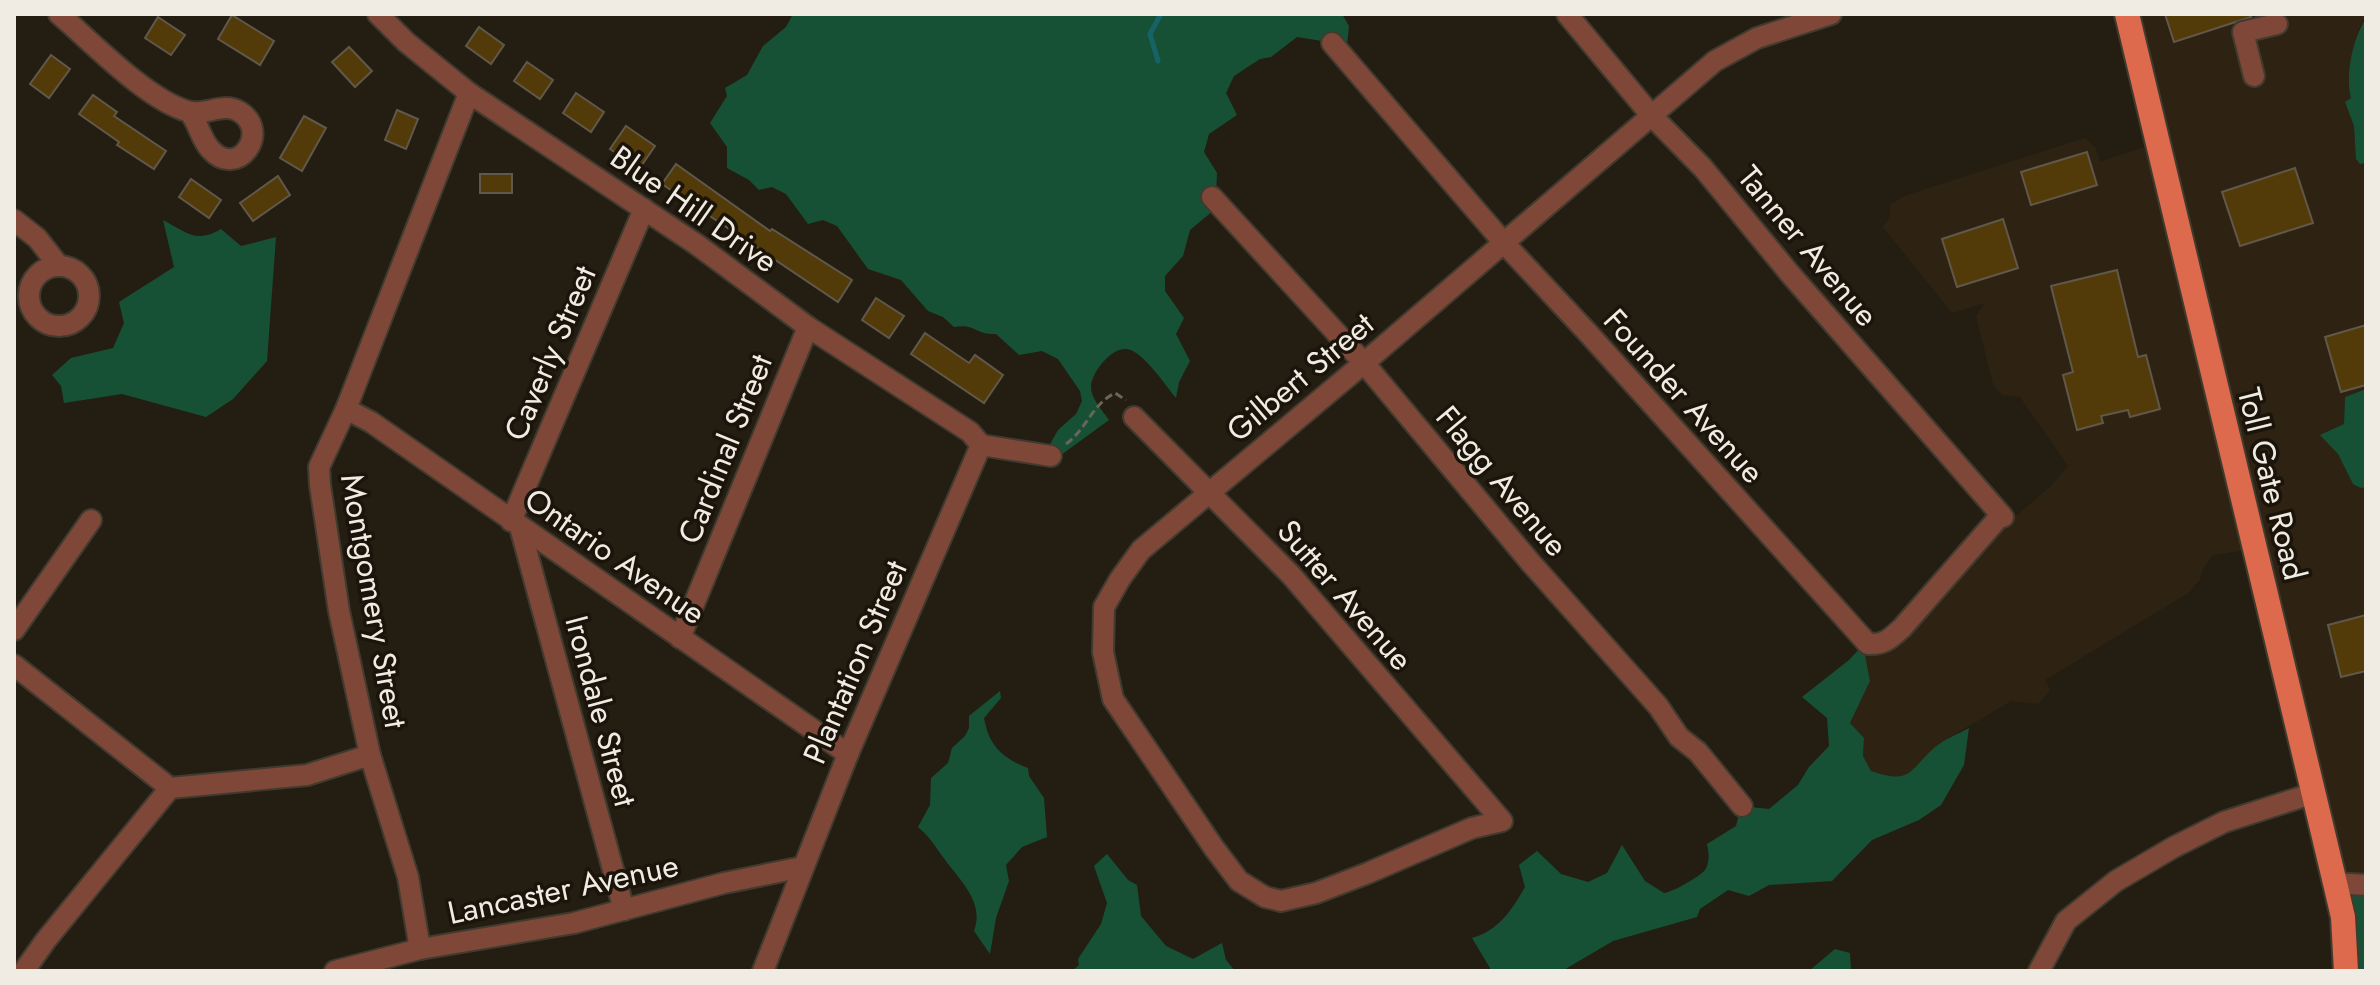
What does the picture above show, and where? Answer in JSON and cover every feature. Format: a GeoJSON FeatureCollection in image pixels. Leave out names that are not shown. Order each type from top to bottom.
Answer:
{"type":"FeatureCollection","features":[{"type":"Feature","properties":{"kind":"main road","name":"Toll Gate Road"},"geometry":{"type":"LineString","coordinates":[[2127,14],[2343,917],[2346,971]]}},
{"type":"Feature","properties":{"kind":"street"},"geometry":{"type":"LineString","coordinates":[[59,14],[146,90],[190,113]]}},
{"type":"Feature","properties":{"kind":"street","name":"Blue Hill Drive"},"geometry":{"type":"LineString","coordinates":[[378,14],[406,42],[469,93],[696,244],[808,327],[970,432],[981,445]]}},
{"type":"Feature","properties":{"kind":"street","name":"Tanner Avenue"},"geometry":{"type":"LineString","coordinates":[[1567,14],[1651,115],[1703,168],[1791,275],[2002,516]]}},
{"type":"Feature","properties":{"kind":"street","name":"Gilbert Street"},"geometry":{"type":"LineString","coordinates":[[1265,897],[1239,881],[1113,699],[1103,652],[1104,607],[1120,579],[1141,550],[1715,61],[1757,38],[1825,15]]}},
{"type":"Feature","properties":{"kind":"street"},"geometry":{"type":"LineString","coordinates":[[2254,76],[2243,32],[2277,24]]}},
{"type":"Feature","properties":{"kind":"street","name":"Founder Avenue"},"geometry":{"type":"LineString","coordinates":[[1332,43],[1504,243],[1868,644],[1887,642],[1902,628],[2002,516]]}},
{"type":"Feature","properties":{"kind":"street","name":"Montgomery Street"},"geometry":{"type":"LineString","coordinates":[[420,949],[408,877],[370,755],[339,611],[319,467],[346,409],[469,93]]}},
{"type":"Feature","properties":{"kind":"street","name":"Flagg Avenue"},"geometry":{"type":"LineString","coordinates":[[1212,197],[1364,363],[1531,563],[1658,706],[1679,737],[1698,752],[1742,806]]}},
{"type":"Feature","properties":{"kind":"street","name":"Caverly Street"},"geometry":{"type":"LineString","coordinates":[[516,524],[644,209]]}},
{"type":"Feature","properties":{"kind":"street"},"geometry":{"type":"LineString","coordinates":[[14,220],[37,238],[59,266]]}},
{"type":"Feature","properties":{"kind":"street","name":"Cardinal Street"},"geometry":{"type":"LineString","coordinates":[[680,638],[808,327]]}},
{"type":"Feature","properties":{"kind":"street","name":"Ontario Avenue"},"geometry":{"type":"LineString","coordinates":[[346,409],[371,422],[848,754]]}},
{"type":"Feature","properties":{"kind":"street","name":"Sutter Avenue"},"geometry":{"type":"LineString","coordinates":[[1134,417],[1291,575],[1502,821],[1472,828],[1316,893],[1281,901],[1265,897]]}},
{"type":"Feature","properties":{"kind":"street"},"geometry":{"type":"LineString","coordinates":[[981,445],[1051,456]]}},
{"type":"Feature","properties":{"kind":"street","name":"Plantation Street"},"geometry":{"type":"LineString","coordinates":[[763,971],[848,754],[981,445]]}},
{"type":"Feature","properties":{"kind":"street"},"geometry":{"type":"LineString","coordinates":[[14,630],[91,520]]}},
{"type":"Feature","properties":{"kind":"street","name":"Irondale Street"},"geometry":{"type":"LineString","coordinates":[[516,524],[624,910]]}},
{"type":"Feature","properties":{"kind":"street"},"geometry":{"type":"LineString","coordinates":[[14,665],[170,788],[307,775],[370,755]]}},
{"type":"Feature","properties":{"kind":"street"},"geometry":{"type":"LineString","coordinates":[[24,971],[170,788]]}},
{"type":"Feature","properties":{"kind":"street"},"geometry":{"type":"LineString","coordinates":[[2039,971],[2066,921],[2116,881],[2224,822],[2314,793]]}},
{"type":"Feature","properties":{"kind":"street","name":"Lancaster Avenue"},"geometry":{"type":"LineString","coordinates":[[335,971],[420,949],[574,923],[724,883],[803,867]]}},
{"type":"Feature","properties":{"kind":"street"},"geometry":{"type":"LineString","coordinates":[[2335,883],[2366,885]]}},
{"type":"Feature","properties":{"kind":"path"},"geometry":{"type":"LineString","coordinates":[[1051,456],[1075,437],[1104,398],[1115,393],[1129,401],[1134,417]]}},
{"type":"Feature","properties":{"kind":"shaded area"},"geometry":{"type":"Polygon","coordinates":[[[2124,14],[2366,14],[2359,29],[2351,98],[2345,103],[2354,126],[2356,159],[2360,164],[2366,163],[2366,389],[2345,397],[2344,424],[2321,435],[2338,454],[2353,484],[2366,487],[2366,886],[2347,885],[2252,549],[2213,555],[2203,569],[2200,580],[2188,593],[2045,680],[2050,690],[2039,704],[2011,701],[1937,745],[1908,776],[1889,778],[1871,771],[1863,756],[1864,738],[1850,723],[1870,681],[1863,645],[1905,616],[1989,515],[2017,515],[2050,487],[2068,466],[2020,397],[2002,395],[1993,384],[1976,316],[1985,303],[1952,313],[1883,227],[1890,217],[1890,205],[1904,196],[2085,138],[2096,148],[2100,162],[2154,144],[2124,14]]]}},
{"type":"Feature","properties":{"kind":"green space"},"geometry":{"type":"Polygon","coordinates":[[[793,14],[1342,14],[1349,26],[1347,45],[1297,37],[1271,57],[1260,59],[1234,76],[1226,93],[1237,115],[1209,134],[1204,152],[1217,173],[1216,194],[1220,205],[1190,230],[1183,256],[1165,276],[1165,291],[1184,318],[1176,334],[1190,361],[1179,382],[1176,398],[1140,356],[1121,349],[1098,368],[1092,381],[1095,400],[1109,420],[1061,455],[1051,456],[1045,453],[1058,430],[1076,414],[1082,401],[1080,391],[1058,359],[1042,351],[1019,355],[996,334],[954,327],[943,317],[928,311],[901,280],[868,269],[837,226],[823,220],[808,224],[786,194],[772,187],[759,190],[749,180],[727,168],[727,147],[710,123],[727,96],[725,88],[747,75],[763,46],[786,27],[793,14]]]}},
{"type":"Feature","properties":{"kind":"green space"},"geometry":{"type":"Polygon","coordinates":[[[2366,18],[2366,163],[2360,164],[2356,159],[2354,126],[2345,102],[2351,98],[2349,78],[2354,46],[2366,18]]]}},
{"type":"Feature","properties":{"kind":"green space"},"geometry":{"type":"Polygon","coordinates":[[[163,220],[191,235],[205,236],[221,229],[241,246],[276,237],[267,361],[233,399],[206,417],[122,394],[64,403],[61,386],[52,375],[71,358],[113,348],[124,323],[119,302],[174,267],[163,220]]]}},
{"type":"Feature","properties":{"kind":"green space"},"geometry":{"type":"Polygon","coordinates":[[[2366,389],[2366,487],[2361,488],[2353,484],[2338,454],[2320,435],[2344,424],[2345,397],[2366,389]]]}},
{"type":"Feature","properties":{"kind":"green space"},"geometry":{"type":"Polygon","coordinates":[[[1863,645],[1870,681],[1850,723],[1864,738],[1863,756],[1871,771],[1902,776],[1914,769],[1935,747],[1969,728],[1964,765],[1941,805],[1919,820],[1872,840],[1832,881],[1769,885],[1749,896],[1728,890],[1700,909],[1697,917],[1613,941],[1562,971],[1490,971],[1472,938],[1497,925],[1509,911],[1525,887],[1519,865],[1537,851],[1561,874],[1588,882],[1607,873],[1622,845],[1645,881],[1664,893],[1702,873],[1707,867],[1707,844],[1736,826],[1741,806],[1769,809],[1798,785],[1809,767],[1829,746],[1827,718],[1802,697],[1863,645]]]}},
{"type":"Feature","properties":{"kind":"green space"},"geometry":{"type":"Polygon","coordinates":[[[1000,691],[1001,698],[984,718],[986,728],[998,750],[1028,768],[1029,776],[1044,798],[1047,837],[1022,847],[1006,865],[1009,881],[996,918],[990,954],[974,931],[976,910],[969,891],[918,827],[930,805],[931,778],[948,763],[952,748],[965,736],[969,716],[1000,691]]]}},
{"type":"Feature","properties":{"kind":"green space"},"geometry":{"type":"Polygon","coordinates":[[[1107,854],[1128,880],[1137,885],[1141,916],[1166,946],[1193,959],[1222,943],[1226,960],[1235,971],[1072,971],[1079,965],[1078,959],[1101,924],[1107,903],[1094,866],[1107,854]]]}},
{"type":"Feature","properties":{"kind":"green space"},"geometry":{"type":"Polygon","coordinates":[[[2337,883],[2366,886],[2366,971],[2348,971],[2337,883]]]}},
{"type":"Feature","properties":{"kind":"green space"},"geometry":{"type":"Polygon","coordinates":[[[1835,949],[1850,953],[1851,971],[1809,971],[1835,949]]]}},
{"type":"Feature","properties":{"kind":"building"},"geometry":{"type":"Polygon","coordinates":[[[2165,14],[2251,14],[2251,17],[2174,42],[2165,14]]]}},
{"type":"Feature","properties":{"kind":"building"},"geometry":{"type":"Polygon","coordinates":[[[232,15],[274,41],[260,65],[218,39],[232,15]]]}},
{"type":"Feature","properties":{"kind":"building"},"geometry":{"type":"Polygon","coordinates":[[[158,17],[185,35],[171,55],[145,38],[158,17]]]}},
{"type":"Feature","properties":{"kind":"building"},"geometry":{"type":"Polygon","coordinates":[[[479,27],[504,45],[491,64],[466,46],[479,27]]]}},
{"type":"Feature","properties":{"kind":"building"},"geometry":{"type":"Polygon","coordinates":[[[349,47],[372,71],[355,87],[332,62],[349,47]]]}},
{"type":"Feature","properties":{"kind":"building"},"geometry":{"type":"Polygon","coordinates":[[[51,55],[70,69],[49,98],[30,84],[51,55]]]}},
{"type":"Feature","properties":{"kind":"building"},"geometry":{"type":"Polygon","coordinates":[[[527,62],[553,80],[540,99],[514,81],[527,62]]]}},
{"type":"Feature","properties":{"kind":"building"},"geometry":{"type":"Polygon","coordinates":[[[576,93],[604,112],[591,132],[563,113],[576,93]]]}},
{"type":"Feature","properties":{"kind":"building"},"geometry":{"type":"Polygon","coordinates":[[[93,95],[117,112],[114,116],[166,151],[154,169],[117,145],[119,142],[79,114],[93,95]]]}},
{"type":"Feature","properties":{"kind":"building"},"geometry":{"type":"Polygon","coordinates":[[[397,110],[418,119],[406,149],[385,140],[397,110]]]}},
{"type":"Feature","properties":{"kind":"building"},"geometry":{"type":"Polygon","coordinates":[[[304,116],[326,128],[302,171],[280,158],[304,116]]]}},
{"type":"Feature","properties":{"kind":"building"},"geometry":{"type":"Polygon","coordinates":[[[626,126],[655,146],[639,169],[610,149],[626,126]]]}},
{"type":"Feature","properties":{"kind":"building"},"geometry":{"type":"Polygon","coordinates":[[[2087,152],[2097,185],[2031,205],[2021,172],[2087,152]]]}},
{"type":"Feature","properties":{"kind":"building"},"geometry":{"type":"Polygon","coordinates":[[[676,164],[770,231],[772,229],[852,280],[838,302],[662,184],[676,164]]]}},
{"type":"Feature","properties":{"kind":"building"},"geometry":{"type":"Polygon","coordinates":[[[2295,168],[2313,223],[2240,246],[2222,192],[2295,168]]]}},
{"type":"Feature","properties":{"kind":"building"},"geometry":{"type":"Polygon","coordinates":[[[480,174],[512,174],[512,193],[480,193],[480,174]]]}},
{"type":"Feature","properties":{"kind":"building"},"geometry":{"type":"Polygon","coordinates":[[[278,176],[290,195],[253,221],[240,203],[278,176]]]}},
{"type":"Feature","properties":{"kind":"building"},"geometry":{"type":"Polygon","coordinates":[[[191,179],[221,200],[209,218],[179,197],[191,179]]]}},
{"type":"Feature","properties":{"kind":"building"},"geometry":{"type":"Polygon","coordinates":[[[2003,219],[2018,268],[1957,287],[1942,239],[2003,219]]]}},
{"type":"Feature","properties":{"kind":"building"},"geometry":{"type":"Polygon","coordinates":[[[2117,270],[2138,357],[2146,355],[2160,409],[2130,417],[2128,410],[2101,416],[2103,423],[2077,430],[2063,375],[2073,372],[2051,286],[2117,270]]]}},
{"type":"Feature","properties":{"kind":"building"},"geometry":{"type":"Polygon","coordinates":[[[876,298],[904,316],[889,338],[862,320],[876,298]]]}},
{"type":"Feature","properties":{"kind":"building"},"geometry":{"type":"Polygon","coordinates":[[[2366,325],[2366,385],[2341,392],[2325,337],[2366,325]]]}},
{"type":"Feature","properties":{"kind":"building"},"geometry":{"type":"Polygon","coordinates":[[[925,333],[969,363],[975,355],[1003,375],[984,403],[911,354],[925,333]]]}},
{"type":"Feature","properties":{"kind":"building"},"geometry":{"type":"Polygon","coordinates":[[[2366,615],[2366,671],[2341,677],[2328,625],[2366,615]]]}},
{"type":"Feature","properties":{"kind":"waterway"},"geometry":{"type":"LineString","coordinates":[[1158,61],[1150,34],[1161,14]]}}]}
